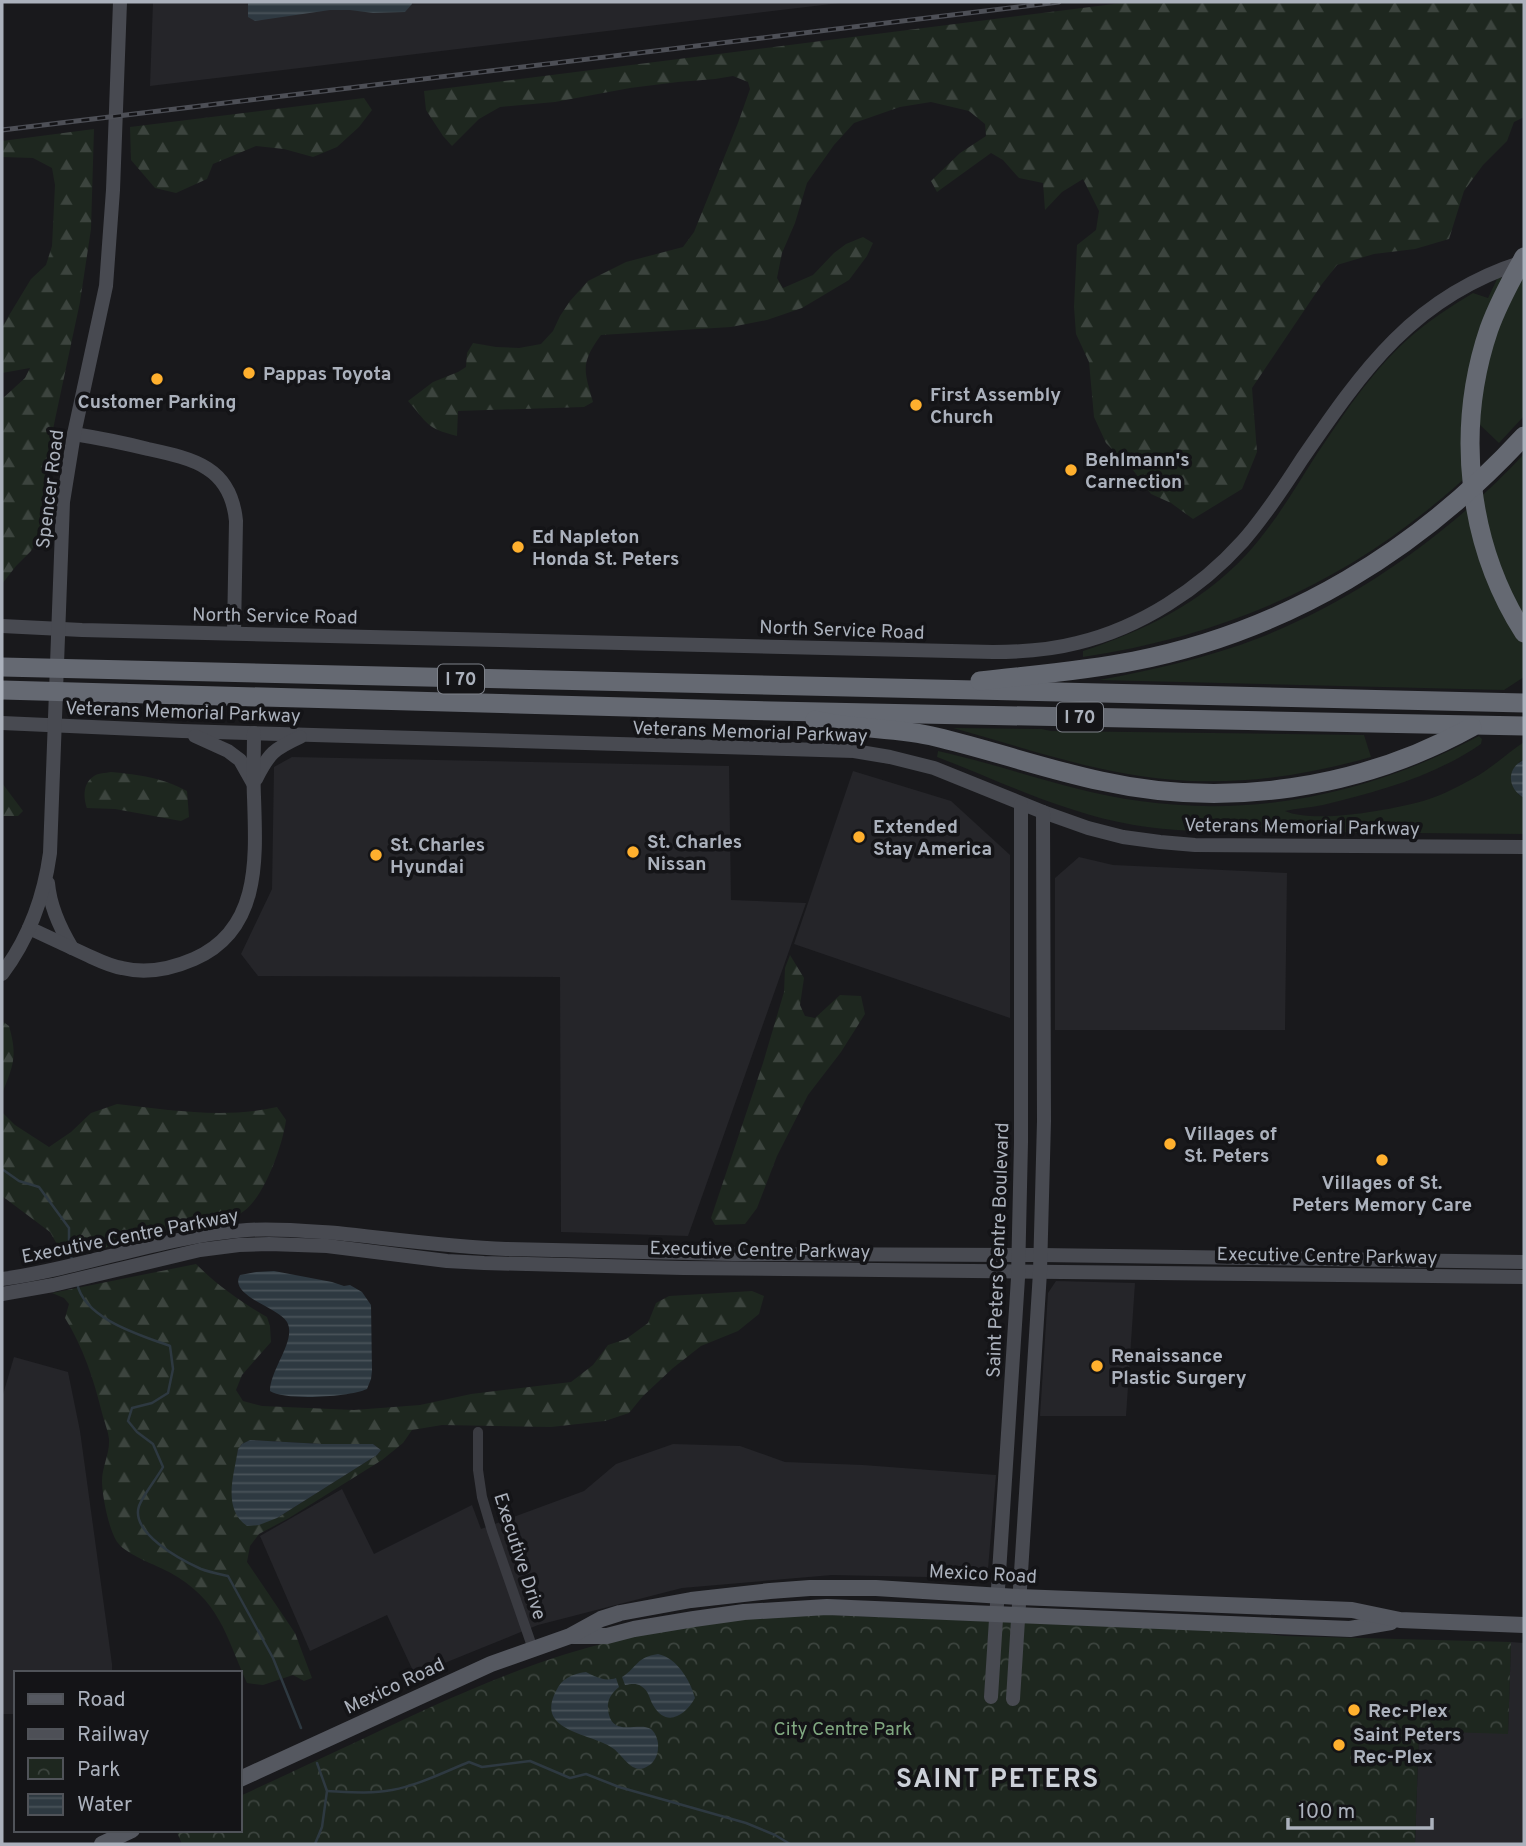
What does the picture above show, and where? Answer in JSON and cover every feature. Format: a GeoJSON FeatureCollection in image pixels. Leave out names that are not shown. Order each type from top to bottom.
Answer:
{"type":"FeatureCollection","features":[{"type":"Feature","properties":{"kind":"highway"},"geometry":{"type":"LineString","coordinates":[[1524,259],[1505,293],[1490,329],[1479,366],[1471,422],[1471,471],[1483,540],[1499,586],[1524,633]]}},
{"type":"Feature","properties":{"kind":"highway"},"geometry":{"type":"LineString","coordinates":[[920,689],[1068,672],[1135,661],[1206,643],[1272,618],[1365,570],[1423,530],[1478,483],[1524,436]]}},
{"type":"Feature","properties":{"kind":"highway","name":"I 70"},"geometry":{"type":"LineString","coordinates":[[2,667],[1524,703]]}},
{"type":"Feature","properties":{"kind":"highway","name":"I 70"},"geometry":{"type":"LineString","coordinates":[[2,690],[773,711],[1524,726]]}},
{"type":"Feature","properties":{"kind":"highway"},"geometry":{"type":"LineString","coordinates":[[773,711],[827,723],[932,736],[1125,786],[1184,793],[1220,793],[1297,788],[1328,782],[1395,762],[1470,729],[1524,693]]}},
{"type":"Feature","properties":{"kind":"main road","name":"Mexico Road"},"geometry":{"type":"LineString","coordinates":[[242,1778],[491,1664],[570,1636],[601,1619],[691,1600],[810,1588],[876,1588],[997,1596],[1352,1610],[1400,1620],[1524,1625]]}},
{"type":"Feature","properties":{"kind":"main road","name":"Mexico Road"},"geometry":{"type":"LineString","coordinates":[[570,1636],[607,1636],[695,1619],[793,1609],[849,1607],[1350,1629],[1400,1620]]}},
{"type":"Feature","properties":{"kind":"main road"},"geometry":{"type":"LineString","coordinates":[[102,1844],[128,1832]]}},
{"type":"Feature","properties":{"kind":"street","name":"Spencer Road"},"geometry":{"type":"LineString","coordinates":[[2,974],[14,958],[29,928],[47,875],[52,831],[63,502],[74,434],[106,286],[117,106],[120,2]]}},
{"type":"Feature","properties":{"kind":"street","name":"North Service Road"},"geometry":{"type":"LineString","coordinates":[[2,626],[993,652],[1023,652],[1079,643],[1116,630],[1170,603],[1219,566],[1244,541],[1273,503],[1369,366],[1411,323],[1447,297],[1524,259]]}},
{"type":"Feature","properties":{"kind":"street"},"geometry":{"type":"LineString","coordinates":[[74,434],[195,460],[215,473],[223,482],[233,503],[236,521],[234,633]]}},
{"type":"Feature","properties":{"kind":"street","name":"Veterans Memorial Parkway"},"geometry":{"type":"LineString","coordinates":[[2,723],[854,751],[934,768],[1021,804],[1088,828],[1123,837],[1195,845],[1524,847]]}},
{"type":"Feature","properties":{"kind":"street"},"geometry":{"type":"LineString","coordinates":[[182,731],[228,751],[240,760],[253,784]]}},
{"type":"Feature","properties":{"kind":"street"},"geometry":{"type":"LineString","coordinates":[[29,928],[120,968],[144,971],[180,965],[200,957],[217,945],[240,917],[254,874],[254,733]]}},
{"type":"Feature","properties":{"kind":"street"},"geometry":{"type":"LineString","coordinates":[[253,784],[271,754],[280,746],[304,734]]}},
{"type":"Feature","properties":{"kind":"street","name":"Saint Peters Centre Boulevard"},"geometry":{"type":"LineString","coordinates":[[991,1697],[1019,1255],[1022,1109],[1021,804]]}},
{"type":"Feature","properties":{"kind":"street"},"geometry":{"type":"LineString","coordinates":[[1013,1699],[1041,1255],[1044,1108],[1043,812]]}},
{"type":"Feature","properties":{"kind":"street"},"geometry":{"type":"LineString","coordinates":[[47,875],[52,906],[72,948]]}},
{"type":"Feature","properties":{"kind":"street","name":"Executive Centre Parkway"},"geometry":{"type":"LineString","coordinates":[[2,1293],[53,1286],[102,1266],[202,1236],[271,1229],[506,1249],[1524,1262]]}},
{"type":"Feature","properties":{"kind":"street","name":"Executive Centre Parkway"},"geometry":{"type":"LineString","coordinates":[[2,1279],[200,1250],[269,1244],[327,1246],[484,1264],[1524,1277]]}},
{"type":"Feature","properties":{"kind":"street","name":"Executive Drive"},"geometry":{"type":"LineString","coordinates":[[478,1432],[478,1469],[482,1497],[533,1649]]}},
{"type":"Feature","properties":{"kind":"shaded area"},"geometry":{"type":"Polygon","coordinates":[[[153,2],[848,2],[150,86],[153,2]]]}},
{"type":"Feature","properties":{"kind":"shaded area"},"geometry":{"type":"Polygon","coordinates":[[[292,757],[729,766],[731,900],[806,903],[688,1236],[561,1232],[560,977],[258,976],[241,954],[272,889],[274,767],[292,757]]]}},
{"type":"Feature","properties":{"kind":"shaded area"},"geometry":{"type":"Polygon","coordinates":[[[853,771],[951,801],[1010,855],[1010,1018],[794,944],[853,771]]]}},
{"type":"Feature","properties":{"kind":"shaded area"},"geometry":{"type":"Polygon","coordinates":[[[1079,857],[1113,865],[1287,873],[1285,1030],[1055,1030],[1055,878],[1079,857]]]}},
{"type":"Feature","properties":{"kind":"shaded area"},"geometry":{"type":"Polygon","coordinates":[[[1056,1281],[1135,1283],[1126,1416],[1040,1416],[1048,1293],[1056,1281]]]}},
{"type":"Feature","properties":{"kind":"shaded area"},"geometry":{"type":"Polygon","coordinates":[[[14,1357],[68,1372],[80,1431],[112,1664],[112,1671],[14,1671],[14,1714],[2,1714],[2,1398],[14,1357]]]}},
{"type":"Feature","properties":{"kind":"shaded area"},"geometry":{"type":"Polygon","coordinates":[[[673,1444],[740,1446],[785,1462],[996,1475],[988,1569],[973,1578],[832,1575],[682,1588],[538,1625],[415,1675],[387,1615],[310,1651],[260,1536],[342,1489],[374,1554],[472,1505],[481,1529],[584,1491],[616,1464],[673,1444]]]}},
{"type":"Feature","properties":{"kind":"shaded area"},"geometry":{"type":"Polygon","coordinates":[[[1511,1642],[1524,1643],[1524,1844],[1415,1844],[1419,1731],[1508,1733],[1511,1642]]]}},
{"type":"Feature","properties":{"kind":"green space"},"geometry":{"type":"Polygon","coordinates":[[[1130,2],[1524,2],[1524,117],[1514,122],[1507,141],[1483,165],[1464,191],[1449,239],[1415,249],[1374,254],[1337,265],[1252,388],[1257,452],[1242,489],[1193,519],[1171,503],[1151,494],[1133,470],[1106,443],[1094,417],[1089,362],[1076,334],[1074,307],[1077,245],[1096,230],[1099,211],[1083,179],[1062,192],[1045,210],[1043,183],[1019,178],[1003,160],[991,153],[937,192],[931,181],[960,153],[986,136],[985,124],[969,111],[931,102],[900,107],[854,123],[834,145],[807,183],[795,223],[782,253],[777,278],[783,288],[813,275],[846,244],[863,237],[873,243],[849,280],[802,308],[767,320],[731,327],[601,335],[587,361],[586,374],[593,402],[584,407],[458,411],[457,436],[433,427],[408,401],[433,382],[466,367],[467,353],[473,343],[519,348],[541,344],[553,331],[570,301],[588,281],[626,262],[683,247],[694,232],[750,89],[748,82],[733,76],[630,88],[555,102],[500,107],[479,119],[452,146],[426,110],[424,91],[1130,2]]]}},
{"type":"Feature","properties":{"kind":"green space"},"geometry":{"type":"Polygon","coordinates":[[[364,98],[372,110],[359,127],[337,147],[313,157],[284,149],[256,146],[213,164],[207,179],[176,193],[155,188],[131,160],[130,127],[364,98]]]}},
{"type":"Feature","properties":{"kind":"green space"},"geometry":{"type":"Polygon","coordinates":[[[94,129],[91,229],[80,302],[46,462],[39,537],[31,551],[2,584],[2,399],[25,378],[30,368],[2,373],[2,327],[31,279],[46,265],[52,246],[55,185],[52,168],[33,158],[2,157],[2,141],[94,129]]]}},
{"type":"Feature","properties":{"kind":"green space"},"geometry":{"type":"Polygon","coordinates":[[[1524,268],[1524,416],[1499,443],[1477,422],[1491,343],[1524,268]]]}},
{"type":"Feature","properties":{"kind":"green space"},"geometry":{"type":"Polygon","coordinates":[[[1498,277],[1503,278],[1482,327],[1477,467],[1389,539],[1295,594],[1246,615],[1194,632],[1083,657],[1083,651],[1170,614],[1229,572],[1264,533],[1345,412],[1381,366],[1431,320],[1473,293],[1488,298],[1498,277]]]}},
{"type":"Feature","properties":{"kind":"green space"},"geometry":{"type":"Polygon","coordinates":[[[1524,454],[1524,677],[1504,690],[1099,680],[1220,652],[1296,622],[1333,603],[1402,561],[1466,510],[1524,454]]]}},
{"type":"Feature","properties":{"kind":"green space"},"geometry":{"type":"Polygon","coordinates":[[[953,728],[1364,735],[1371,757],[1311,771],[1251,780],[1159,779],[1106,770],[953,728]]]}},
{"type":"Feature","properties":{"kind":"green space"},"geometry":{"type":"Polygon","coordinates":[[[1479,736],[1482,739],[1481,744],[1425,774],[1343,800],[1285,811],[1298,815],[1333,816],[1373,812],[1423,801],[1448,792],[1479,775],[1524,742],[1524,760],[1519,762],[1518,794],[1524,798],[1524,834],[1192,831],[1147,827],[1117,822],[1057,804],[937,757],[938,751],[1114,797],[1184,805],[1228,806],[1272,803],[1357,786],[1439,756],[1479,736]]]}},
{"type":"Feature","properties":{"kind":"green space"},"geometry":{"type":"Polygon","coordinates":[[[111,772],[150,777],[187,791],[189,817],[181,821],[115,809],[87,808],[85,795],[90,779],[111,772]]]}},
{"type":"Feature","properties":{"kind":"green space"},"geometry":{"type":"Polygon","coordinates":[[[2,783],[23,811],[18,816],[2,816],[2,783]]]}},
{"type":"Feature","properties":{"kind":"green space"},"geometry":{"type":"Polygon","coordinates":[[[790,955],[804,978],[800,1005],[805,1016],[815,1018],[840,995],[861,996],[865,1014],[841,1052],[808,1095],[777,1156],[757,1208],[745,1224],[715,1225],[711,1218],[763,1063],[784,992],[785,968],[790,955]]]}},
{"type":"Feature","properties":{"kind":"green space"},"geometry":{"type":"Polygon","coordinates":[[[2,1021],[9,1026],[14,1054],[2,1094],[2,1021]]]}},
{"type":"Feature","properties":{"kind":"green space"},"geometry":{"type":"Polygon","coordinates":[[[117,1104],[217,1113],[277,1107],[286,1120],[277,1155],[266,1182],[252,1204],[237,1216],[177,1228],[106,1247],[62,1253],[50,1232],[2,1196],[2,1112],[15,1125],[49,1147],[71,1132],[91,1113],[117,1104]]]}},
{"type":"Feature","properties":{"kind":"green space"},"geometry":{"type":"Polygon","coordinates":[[[196,1264],[230,1293],[267,1317],[271,1342],[242,1375],[236,1390],[243,1401],[262,1406],[354,1410],[420,1405],[471,1394],[571,1382],[593,1365],[608,1345],[626,1339],[648,1323],[656,1303],[669,1296],[752,1291],[764,1296],[759,1314],[738,1331],[701,1346],[673,1368],[629,1413],[605,1421],[551,1427],[442,1425],[412,1430],[403,1443],[382,1460],[259,1534],[250,1546],[247,1562],[295,1633],[312,1678],[304,1681],[293,1675],[263,1685],[247,1683],[219,1620],[200,1594],[169,1572],[128,1552],[115,1538],[102,1487],[109,1444],[108,1432],[87,1364],[65,1318],[69,1304],[64,1298],[52,1293],[196,1264]],[[250,1440],[238,1449],[232,1498],[277,1518],[377,1455],[381,1450],[373,1444],[250,1440]]]}},
{"type":"Feature","properties":{"kind":"green space","name":"City Centre Park"},"geometry":{"type":"Polygon","coordinates":[[[806,1614],[1251,1632],[1284,1636],[1511,1642],[1508,1734],[1419,1731],[1415,1844],[182,1844],[177,1832],[242,1832],[242,1795],[508,1674],[625,1638],[745,1619],[806,1614]]]}},
{"type":"Feature","properties":{"kind":"water"},"geometry":{"type":"Polygon","coordinates":[[[248,2],[412,4],[405,12],[330,10],[255,21],[248,17],[248,2]]]}},
{"type":"Feature","properties":{"kind":"water"},"geometry":{"type":"Polygon","coordinates":[[[1524,760],[1524,798],[1514,789],[1511,778],[1514,768],[1524,760]]]}},
{"type":"Feature","properties":{"kind":"water"},"geometry":{"type":"Polygon","coordinates":[[[274,1271],[350,1285],[362,1292],[371,1305],[372,1371],[367,1389],[318,1397],[289,1396],[270,1391],[274,1373],[289,1337],[287,1322],[247,1295],[238,1282],[240,1275],[274,1271]]]}},
{"type":"Feature","properties":{"kind":"water"},"geometry":{"type":"Polygon","coordinates":[[[250,1440],[373,1444],[381,1450],[277,1518],[259,1525],[247,1526],[234,1510],[232,1480],[238,1449],[250,1440]]]}},
{"type":"Feature","properties":{"kind":"water"},"geometry":{"type":"Polygon","coordinates":[[[658,1654],[677,1665],[690,1684],[695,1698],[686,1710],[675,1717],[669,1718],[658,1712],[644,1688],[635,1684],[625,1685],[622,1677],[641,1660],[658,1654]]]}},
{"type":"Feature","properties":{"kind":"water"},"geometry":{"type":"Polygon","coordinates":[[[586,1672],[604,1679],[616,1678],[619,1687],[610,1696],[608,1705],[614,1724],[646,1727],[654,1733],[658,1740],[658,1751],[650,1765],[638,1769],[633,1767],[614,1749],[569,1730],[553,1716],[551,1705],[561,1683],[568,1677],[586,1672]]]}},
{"type":"Feature","properties":{"kind":"waterway"},"geometry":{"type":"LineString","coordinates":[[2,1169],[19,1181],[39,1187],[69,1228],[72,1260]]}},
{"type":"Feature","properties":{"kind":"waterway"},"geometry":{"type":"LineString","coordinates":[[77,1283],[82,1296],[102,1316],[129,1331],[170,1346],[173,1369],[168,1393],[152,1403],[132,1408],[128,1421],[153,1444],[163,1467],[141,1502],[138,1516],[149,1535],[170,1552],[201,1569],[228,1576],[273,1658],[301,1728]]}},
{"type":"Feature","properties":{"kind":"waterway"},"geometry":{"type":"LineString","coordinates":[[327,1791],[384,1791],[412,1785],[469,1762],[482,1767],[530,1761],[570,1778],[586,1774],[619,1787],[746,1823],[790,1844]]}},
{"type":"Feature","properties":{"kind":"waterway"},"geometry":{"type":"LineString","coordinates":[[315,1844],[322,1827],[327,1791],[317,1763]]}},
{"type":"Feature","properties":{"kind":"railway"},"geometry":{"type":"LineString","coordinates":[[2,130],[1059,2]]}},
{"type":"Feature","properties":{"kind":"place","name":"Pappas Toyota"},"geometry":{"type":"Point","coordinates":[249,373]}},
{"type":"Feature","properties":{"kind":"place","name":"Customer Parking"},"geometry":{"type":"Point","coordinates":[157,379]}},
{"type":"Feature","properties":{"kind":"place","name":"First Assembly Church"},"geometry":{"type":"Point","coordinates":[916,405]}},
{"type":"Feature","properties":{"kind":"place","name":"Behlmann's Carnection"},"geometry":{"type":"Point","coordinates":[1071,470]}},
{"type":"Feature","properties":{"kind":"place","name":"Ed Napleton Honda St. Peters"},"geometry":{"type":"Point","coordinates":[518,547]}},
{"type":"Feature","properties":{"kind":"place","name":"Extended Stay America"},"geometry":{"type":"Point","coordinates":[859,837]}},
{"type":"Feature","properties":{"kind":"place","name":"St. Charles Nissan"},"geometry":{"type":"Point","coordinates":[633,852]}},
{"type":"Feature","properties":{"kind":"place","name":"St. Charles Hyundai"},"geometry":{"type":"Point","coordinates":[376,855]}},
{"type":"Feature","properties":{"kind":"place","name":"Villages of St. Peters"},"geometry":{"type":"Point","coordinates":[1170,1144]}},
{"type":"Feature","properties":{"kind":"place","name":"Villages of St. Peters Memory Care"},"geometry":{"type":"Point","coordinates":[1382,1160]}},
{"type":"Feature","properties":{"kind":"place","name":"Renaissance Plastic Surgery"},"geometry":{"type":"Point","coordinates":[1097,1366]}},
{"type":"Feature","properties":{"kind":"place","name":"Rec-Plex"},"geometry":{"type":"Point","coordinates":[1354,1710]}},
{"type":"Feature","properties":{"kind":"place","name":"Saint Peters Rec-Plex"},"geometry":{"type":"Point","coordinates":[1339,1745]}},
{"type":"Feature","properties":{"kind":"district","name":"SAINT PETERS"},"geometry":{"type":"Point","coordinates":[998,1778]}}]}
